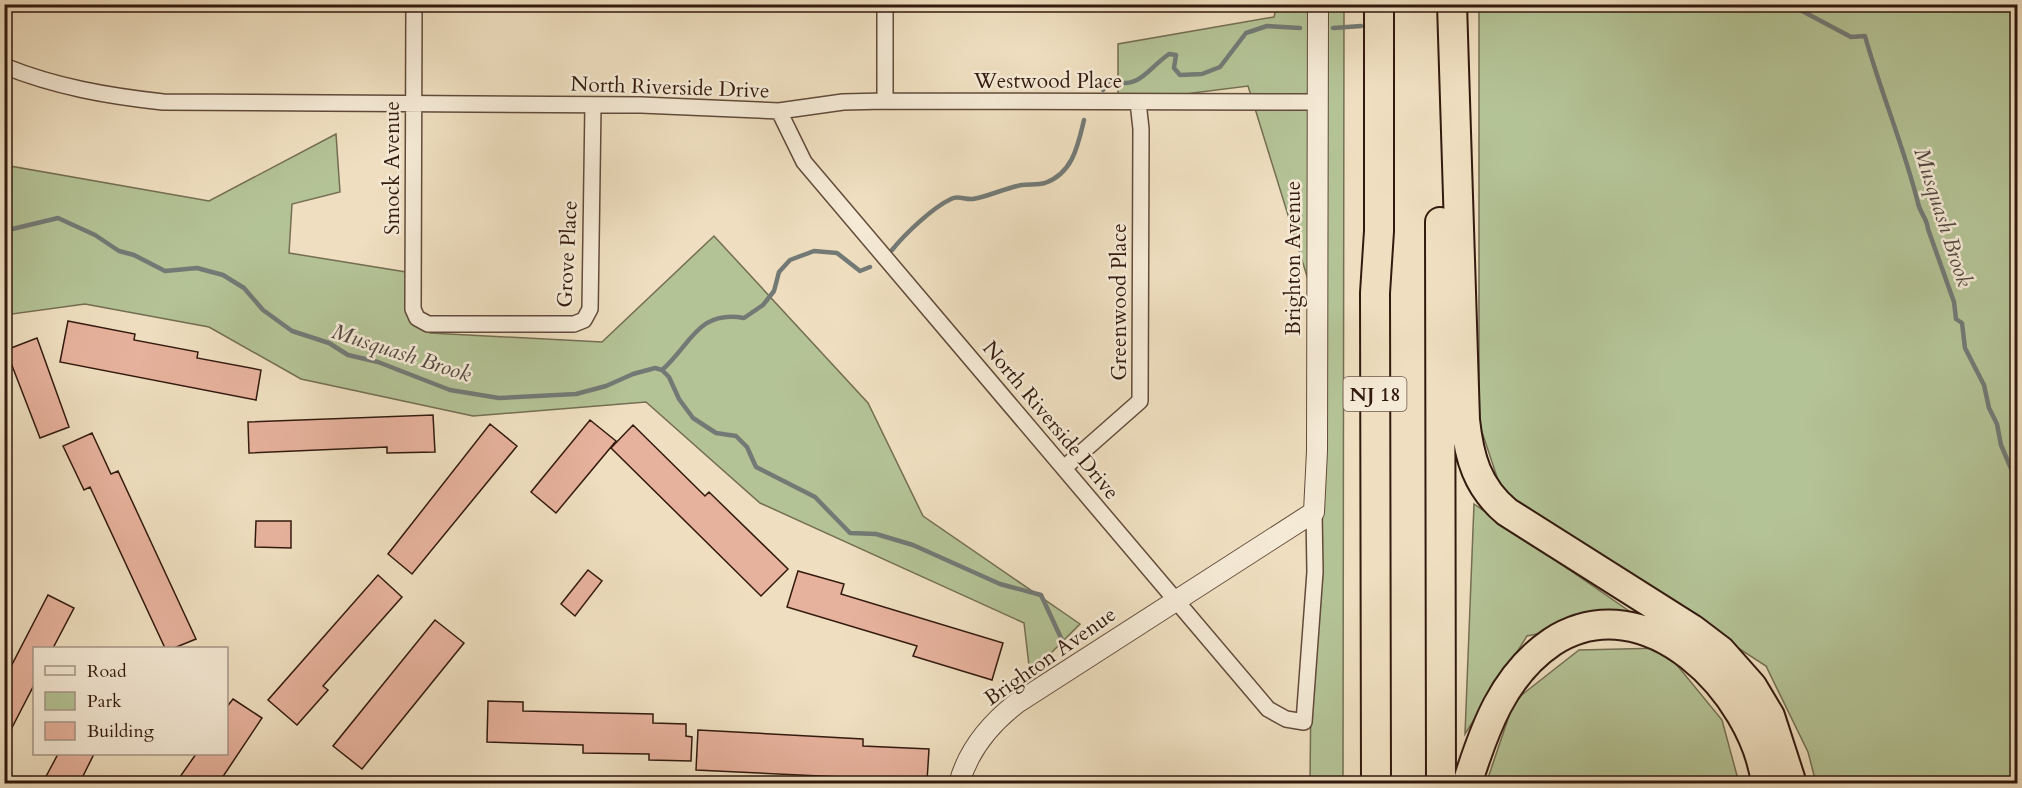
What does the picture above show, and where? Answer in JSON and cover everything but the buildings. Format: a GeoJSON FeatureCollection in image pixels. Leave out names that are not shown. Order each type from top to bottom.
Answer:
{"type":"FeatureCollection","features":[{"type":"Feature","properties":{"kind":"highway","name":"NJ 18"},"geometry":{"type":"LineString","coordinates":[[1376,783],[1375,293],[1379,231],[1379,4]]}},
{"type":"Feature","properties":{"kind":"highway"},"geometry":{"type":"LineString","coordinates":[[1440,4],[1441,783]]}},
{"type":"Feature","properties":{"kind":"highway"},"geometry":{"type":"LineString","coordinates":[[1452,4],[1465,420],[1474,468],[1486,490],[1508,512],[1692,629],[1721,651],[1752,686],[1765,708],[1776,731],[1792,783]]}},
{"type":"Feature","properties":{"kind":"highway"},"geometry":{"type":"LineString","coordinates":[[1467,783],[1491,717],[1518,673],[1535,656],[1562,637],[1597,626],[1630,627],[1662,639],[1706,669],[1744,717],[1757,746],[1766,783]]}},
{"type":"Feature","properties":{"kind":"street","name":"Smock Avenue"},"geometry":{"type":"LineString","coordinates":[[414,4],[412,309],[417,318],[428,324]]}},
{"type":"Feature","properties":{"kind":"street"},"geometry":{"type":"LineString","coordinates":[[885,4],[885,101]]}},
{"type":"Feature","properties":{"kind":"street","name":"Brighton Avenue"},"geometry":{"type":"LineString","coordinates":[[1304,723],[1315,584],[1318,4]]}},
{"type":"Feature","properties":{"kind":"street","name":"North Riverside Drive"},"geometry":{"type":"LineString","coordinates":[[4,66],[52,83],[113,97],[163,102],[593,105],[779,111],[804,162],[1268,709],[1286,719],[1304,723]]}},
{"type":"Feature","properties":{"kind":"street","name":"Westwood Place"},"geometry":{"type":"LineString","coordinates":[[779,111],[843,102],[885,101],[1318,102]]}},
{"type":"Feature","properties":{"kind":"street","name":"Greenwood Place"},"geometry":{"type":"LineString","coordinates":[[1064,468],[1140,401],[1141,129],[1138,102]]}},
{"type":"Feature","properties":{"kind":"street","name":"Grove Place"},"geometry":{"type":"LineString","coordinates":[[428,324],[574,324],[584,320],[588,314],[593,105]]}},
{"type":"Feature","properties":{"kind":"street","name":"Brighton Avenue"},"geometry":{"type":"LineString","coordinates":[[959,783],[966,764],[979,741],[999,717],[1314,512]]}},
{"type":"Feature","properties":{"kind":"green space"},"geometry":{"type":"Polygon","coordinates":[[[1277,5],[1344,5],[1343,783],[1310,783],[1315,302],[1248,86],[1145,99],[1118,97],[1118,44],[1274,17],[1277,5]]]}},
{"type":"Feature","properties":{"kind":"green space"},"geometry":{"type":"Polygon","coordinates":[[[1479,5],[2017,5],[2017,783],[1816,783],[1808,752],[1766,666],[1503,495],[1479,423],[1479,5]]]}},
{"type":"Feature","properties":{"kind":"green space"},"geometry":{"type":"Polygon","coordinates":[[[336,134],[340,192],[292,204],[289,253],[406,272],[430,333],[602,342],[714,236],[868,403],[923,516],[1080,624],[1030,674],[1024,623],[760,503],[646,402],[473,416],[301,379],[209,327],[85,304],[5,315],[4,165],[209,201],[336,134]]]}},
{"type":"Feature","properties":{"kind":"green space"},"geometry":{"type":"Polygon","coordinates":[[[1474,504],[1635,615],[1527,636],[1465,734],[1474,504]]]}},
{"type":"Feature","properties":{"kind":"green space"},"geometry":{"type":"Polygon","coordinates":[[[1663,648],[1722,720],[1739,783],[1486,784],[1514,701],[1579,650],[1663,648]]]}},
{"type":"Feature","properties":{"kind":"waterway","name":"Musquash Brook"},"geometry":{"type":"LineString","coordinates":[[1789,4],[1851,37],[1865,36],[1919,207],[1954,302],[1956,319],[1962,323],[1965,348],[1984,385],[1989,408],[1997,424],[2001,445],[2018,485]]}},
{"type":"Feature","properties":{"kind":"waterway","name":"Musquash Brook"},"geometry":{"type":"LineString","coordinates":[[1103,90],[1111,82],[1137,80],[1169,54],[1176,55],[1174,68],[1180,75],[1202,74],[1220,67],[1246,33],[1267,26],[1300,28]]}},
{"type":"Feature","properties":{"kind":"waterway","name":"Musquash Brook"},"geometry":{"type":"LineString","coordinates":[[1333,28],[1361,26]]}},
{"type":"Feature","properties":{"kind":"waterway","name":"Musquash Brook"},"geometry":{"type":"LineString","coordinates":[[892,250],[919,222],[951,199],[956,197],[973,199],[1016,186],[1045,183],[1054,178],[1062,172],[1073,157],[1084,120]]}},
{"type":"Feature","properties":{"kind":"waterway","name":"Musquash Brook"},"geometry":{"type":"LineString","coordinates":[[4,231],[58,218],[95,235],[119,251],[134,255],[165,271],[197,268],[223,275],[244,288],[263,310],[292,331],[329,343],[348,355],[378,362],[450,390],[499,398],[576,394],[606,386],[633,374],[655,368],[662,370],[705,324],[728,317],[744,318],[763,305],[774,291],[779,272],[790,260],[814,251],[837,253],[860,271],[870,267]]}},
{"type":"Feature","properties":{"kind":"waterway"},"geometry":{"type":"LineString","coordinates":[[662,370],[669,377],[679,399],[693,418],[716,433],[736,436],[747,447],[756,467],[815,497],[850,533],[876,534],[913,545],[1000,584],[1041,595],[1062,640]]}}]}
